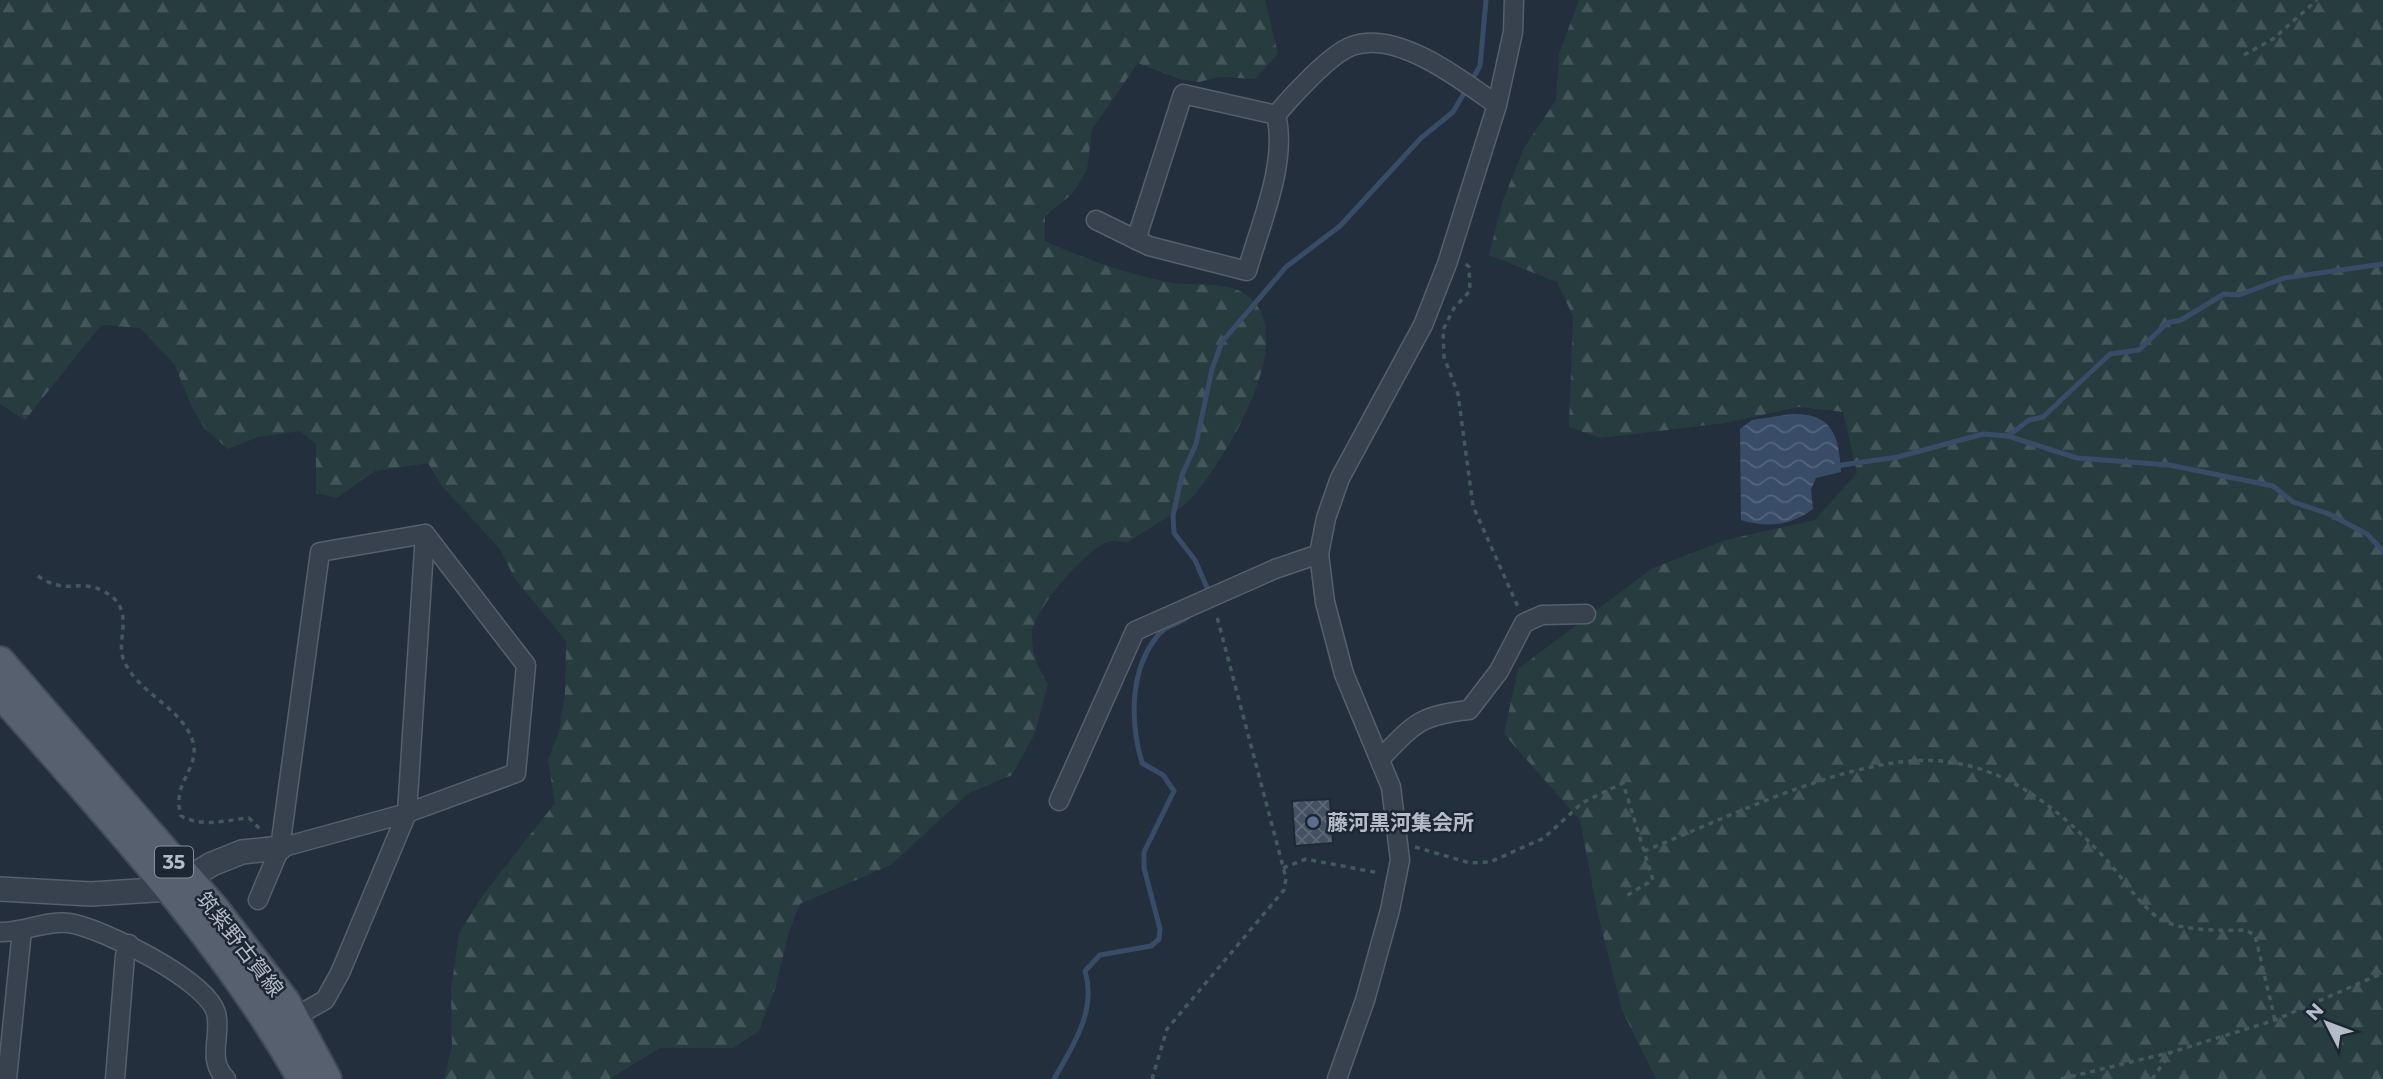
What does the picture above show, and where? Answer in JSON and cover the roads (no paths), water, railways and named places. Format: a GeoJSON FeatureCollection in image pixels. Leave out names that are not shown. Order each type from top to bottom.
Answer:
{"type":"FeatureCollection","features":[{"type":"Feature","properties":{"kind":"main road","name":"筑紫野古賀線"},"geometry":{"type":"LineString","coordinates":[[0,661],[179,883],[216,945],[256,1001],[302,1079]]}},
{"type":"Feature","properties":{"kind":"main road","name":"筑紫野古賀線"},"geometry":{"type":"LineString","coordinates":[[0,693],[264,973],[327,1079]]}},
{"type":"Feature","properties":{"kind":"street"},"geometry":{"type":"LineString","coordinates":[[1337,1079],[1365,1000],[1397,877],[1400,843],[1391,787],[1344,674],[1325,602],[1319,554],[1326,518],[1340,478],[1423,326],[1451,251],[1497,106],[1513,32],[1514,0]]}},
{"type":"Feature","properties":{"kind":"street"},"geometry":{"type":"LineString","coordinates":[[1276,115],[1320,70],[1352,46],[1387,44],[1422,55],[1497,106]]}},
{"type":"Feature","properties":{"kind":"street"},"geometry":{"type":"LineString","coordinates":[[1136,240],[1183,94],[1276,115]]}},
{"type":"Feature","properties":{"kind":"street"},"geometry":{"type":"LineString","coordinates":[[1096,220],[1136,240],[1247,271],[1280,153],[1280,132],[1276,115]]}},
{"type":"Feature","properties":{"kind":"street"},"geometry":{"type":"LineString","coordinates":[[0,889],[91,894],[179,883],[242,852],[270,849],[407,813],[516,773],[526,665],[425,534]]}},
{"type":"Feature","properties":{"kind":"street"},"geometry":{"type":"LineString","coordinates":[[293,1018],[325,1000],[340,973],[407,813],[425,534]]}},
{"type":"Feature","properties":{"kind":"street"},"geometry":{"type":"LineString","coordinates":[[258,900],[270,849],[320,552],[425,534]]}},
{"type":"Feature","properties":{"kind":"street"},"geometry":{"type":"LineString","coordinates":[[1059,801],[1135,631],[1189,606],[1319,554]]}},
{"type":"Feature","properties":{"kind":"street"},"geometry":{"type":"LineString","coordinates":[[1381,758],[1414,723],[1438,713],[1469,710],[1499,671],[1524,623],[1542,615],[1586,614]]}},
{"type":"Feature","properties":{"kind":"street"},"geometry":{"type":"LineString","coordinates":[[0,932],[67,923],[129,944],[207,997],[216,1013],[214,1058],[226,1079]]}},
{"type":"Feature","properties":{"kind":"street"},"geometry":{"type":"LineString","coordinates":[[7,1079],[8,993],[22,930]]}},
{"type":"Feature","properties":{"kind":"street"},"geometry":{"type":"LineString","coordinates":[[115,1079],[125,956],[129,944]]}},
{"type":"Feature","properties":{"kind":"water"},"geometry":{"type":"Polygon","coordinates":[[[1792,414],[1816,417],[1831,429],[1838,447],[1841,472],[1816,478],[1811,489],[1813,509],[1796,519],[1769,525],[1741,520],[1740,429],[1752,420],[1792,414]]]}},
{"type":"Feature","properties":{"kind":"waterway"},"geometry":{"type":"LineString","coordinates":[[1205,594],[1208,590],[1195,560],[1174,533],[1173,516],[1182,475],[1196,444],[1212,369],[1222,342],[1286,267],[1340,226],[1421,138],[1453,112],[1480,66],[1486,0]]}},
{"type":"Feature","properties":{"kind":"waterway"},"geometry":{"type":"LineString","coordinates":[[1835,466],[1898,457],[1983,434],[2008,436],[2029,420],[2043,417],[2110,354],[2139,350],[2167,323],[2181,320],[2224,294],[2239,295],[2284,278],[2383,264]]}},
{"type":"Feature","properties":{"kind":"waterway"},"geometry":{"type":"LineString","coordinates":[[2008,436],[2077,458],[2169,465],[2273,486],[2293,502],[2329,514],[2367,534],[2383,551]]}},
{"type":"Feature","properties":{"kind":"waterway"},"geometry":{"type":"LineString","coordinates":[[1054,1079],[1075,1041],[1085,1014],[1088,1000],[1085,971],[1100,955],[1151,946],[1159,939],[1160,929],[1144,868],[1144,852],[1174,791],[1163,775],[1142,763],[1135,730],[1135,696],[1137,679],[1149,648],[1163,630],[1186,619],[1194,611]]}},
{"type":"Feature","properties":{"kind":"place","name":"藤河黒河集会所"},"geometry":{"type":"Point","coordinates":[1313,822]}}]}
